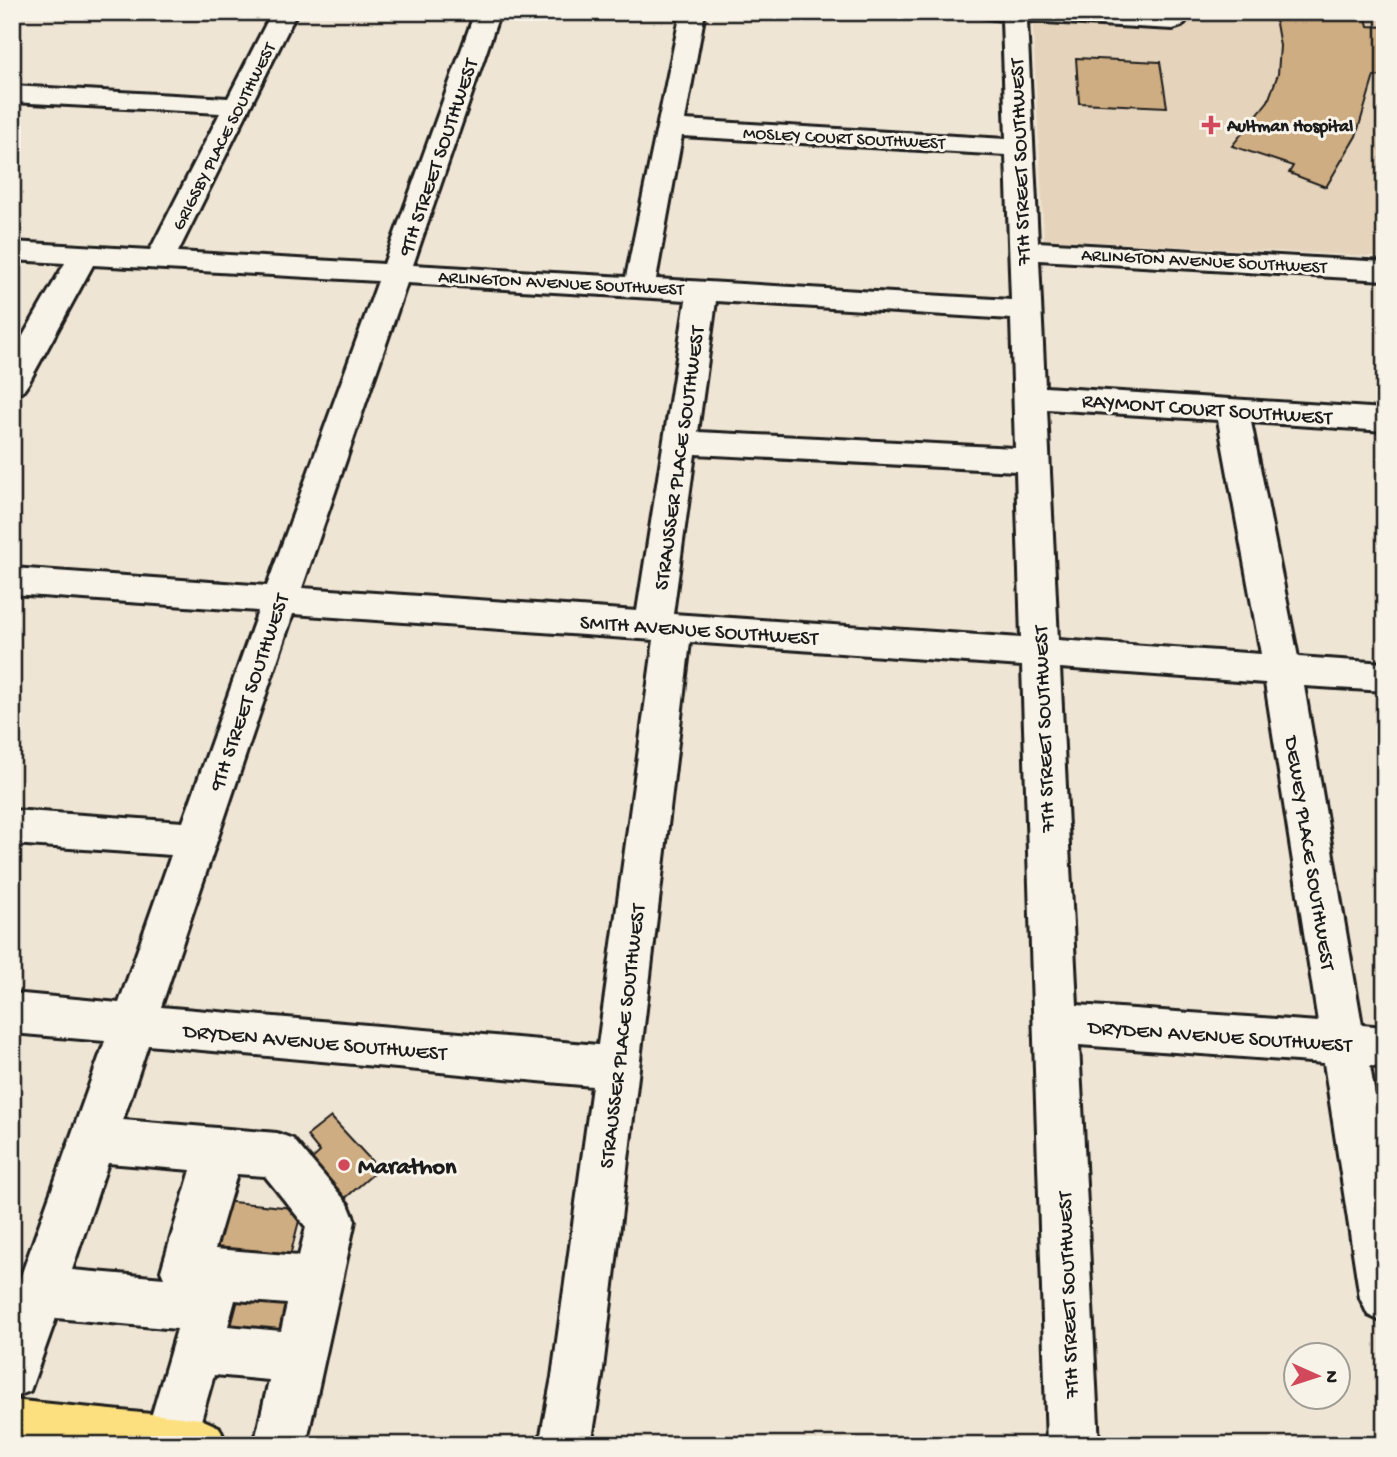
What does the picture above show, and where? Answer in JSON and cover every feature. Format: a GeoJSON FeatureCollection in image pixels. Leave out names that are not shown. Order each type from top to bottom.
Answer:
{"type":"FeatureCollection","features":[{"type":"Feature","properties":{"kind":"main road"},"geometry":{"type":"LineString","coordinates":[[12,1426],[186,1443]]}},
{"type":"Feature","properties":{"kind":"street","name":"GRIGSBY PLACE SOUTHWEST"},"geometry":{"type":"LineString","coordinates":[[160,259],[285,12]]}},
{"type":"Feature","properties":{"kind":"street","name":"9TH STREET SOUTHWEST"},"geometry":{"type":"LineString","coordinates":[[12,1373],[280,600],[488,12]]}},
{"type":"Feature","properties":{"kind":"street"},"geometry":{"type":"LineString","coordinates":[[639,287],[693,12]]}},
{"type":"Feature","properties":{"kind":"street"},"geometry":{"type":"LineString","coordinates":[[1005,13],[1161,18]]}},
{"type":"Feature","properties":{"kind":"street","name":"7TH STREET SOUTHWEST"},"geometry":{"type":"LineString","coordinates":[[1005,13],[1019,148],[1073,1445]]}},
{"type":"Feature","properties":{"kind":"street"},"geometry":{"type":"LineString","coordinates":[[12,94],[238,106]]}},
{"type":"Feature","properties":{"kind":"street","name":"MOSLEY COURT SOUTHWEST"},"geometry":{"type":"LineString","coordinates":[[670,127],[1019,148]]}},
{"type":"Feature","properties":{"kind":"street","name":"ARLINGTON AVENUE SOUTHWEST"},"geometry":{"type":"LineString","coordinates":[[1023,250],[1385,271]]}},
{"type":"Feature","properties":{"kind":"street","name":"ARLINGTON AVENUE SOUTHWEST"},"geometry":{"type":"LineString","coordinates":[[12,251],[1026,310]]}},
{"type":"Feature","properties":{"kind":"street"},"geometry":{"type":"LineString","coordinates":[[12,384],[85,255]]}},
{"type":"Feature","properties":{"kind":"street","name":"STRAUSSER PLACE SOUTHWEST"},"geometry":{"type":"LineString","coordinates":[[565,1445],[577,1377],[618,1068],[679,442],[703,290]]}},
{"type":"Feature","properties":{"kind":"street","name":"RAYMONT COURT SOUTHWEST"},"geometry":{"type":"LineString","coordinates":[[1029,397],[1385,420]]}},
{"type":"Feature","properties":{"kind":"street","name":"DEWEY PLACE SOUTHWEST"},"geometry":{"type":"LineString","coordinates":[[1232,410],[1282,669],[1385,1298]]}},
{"type":"Feature","properties":{"kind":"street"},"geometry":{"type":"LineString","coordinates":[[679,442],[1031,460]]}},
{"type":"Feature","properties":{"kind":"street","name":"SMITH AVENUE SOUTHWEST"},"geometry":{"type":"LineString","coordinates":[[12,581],[1385,677]]}},
{"type":"Feature","properties":{"kind":"street"},"geometry":{"type":"LineString","coordinates":[[12,827],[197,840]]}},
{"type":"Feature","properties":{"kind":"street","name":"DRYDEN AVENUE SOUTHWEST"},"geometry":{"type":"LineString","coordinates":[[12,1013],[618,1068]]}},
{"type":"Feature","properties":{"kind":"street","name":"DRYDEN AVENUE SOUTHWEST"},"geometry":{"type":"LineString","coordinates":[[1055,1023],[1385,1047]]}},
{"type":"Feature","properties":{"kind":"street"},"geometry":{"type":"LineString","coordinates":[[94,1140],[277,1155],[331,1221],[280,1445]]}},
{"type":"Feature","properties":{"kind":"street"},"geometry":{"type":"LineString","coordinates":[[220,1150],[185,1271],[207,1309],[299,1358]]}},
{"type":"Feature","properties":{"kind":"street"},"geometry":{"type":"LineString","coordinates":[[41,1292],[207,1309],[317,1282]]}},
{"type":"Feature","properties":{"kind":"street"},"geometry":{"type":"LineString","coordinates":[[186,1443],[207,1309]]}},
{"type":"Feature","properties":{"kind":"shaded area","name":"Aultman Hospital"},"geometry":{"type":"Polygon","coordinates":[[[1032,12],[1385,12],[1385,257],[1044,239],[1032,12]]]}},
{"type":"Feature","properties":{"kind":"building"},"geometry":{"type":"Polygon","coordinates":[[[1274,12],[1366,18],[1368,26],[1385,27],[1385,77],[1374,76],[1356,136],[1326,187],[1289,173],[1293,166],[1232,146],[1268,101],[1278,74],[1280,46],[1274,12]]]}},
{"type":"Feature","properties":{"kind":"building"},"geometry":{"type":"Polygon","coordinates":[[[1076,58],[1160,62],[1167,107],[1079,103],[1076,58]]]}},
{"type":"Feature","properties":{"kind":"building"},"geometry":{"type":"Polygon","coordinates":[[[331,1117],[379,1169],[343,1200],[309,1162],[320,1152],[307,1136],[331,1117]]]}},
{"type":"Feature","properties":{"kind":"building"},"geometry":{"type":"Polygon","coordinates":[[[203,1199],[302,1209],[289,1260],[188,1250],[203,1199]]]}},
{"type":"Feature","properties":{"kind":"building"},"geometry":{"type":"Polygon","coordinates":[[[239,1296],[292,1300],[279,1354],[225,1349],[239,1296]]]}},
{"type":"Feature","properties":{"kind":"place","name":"Aultman Hospital"},"geometry":{"type":"Point","coordinates":[1211,125]}},
{"type":"Feature","properties":{"kind":"place","name":"Marathon"},"geometry":{"type":"Point","coordinates":[344,1165]}}]}
